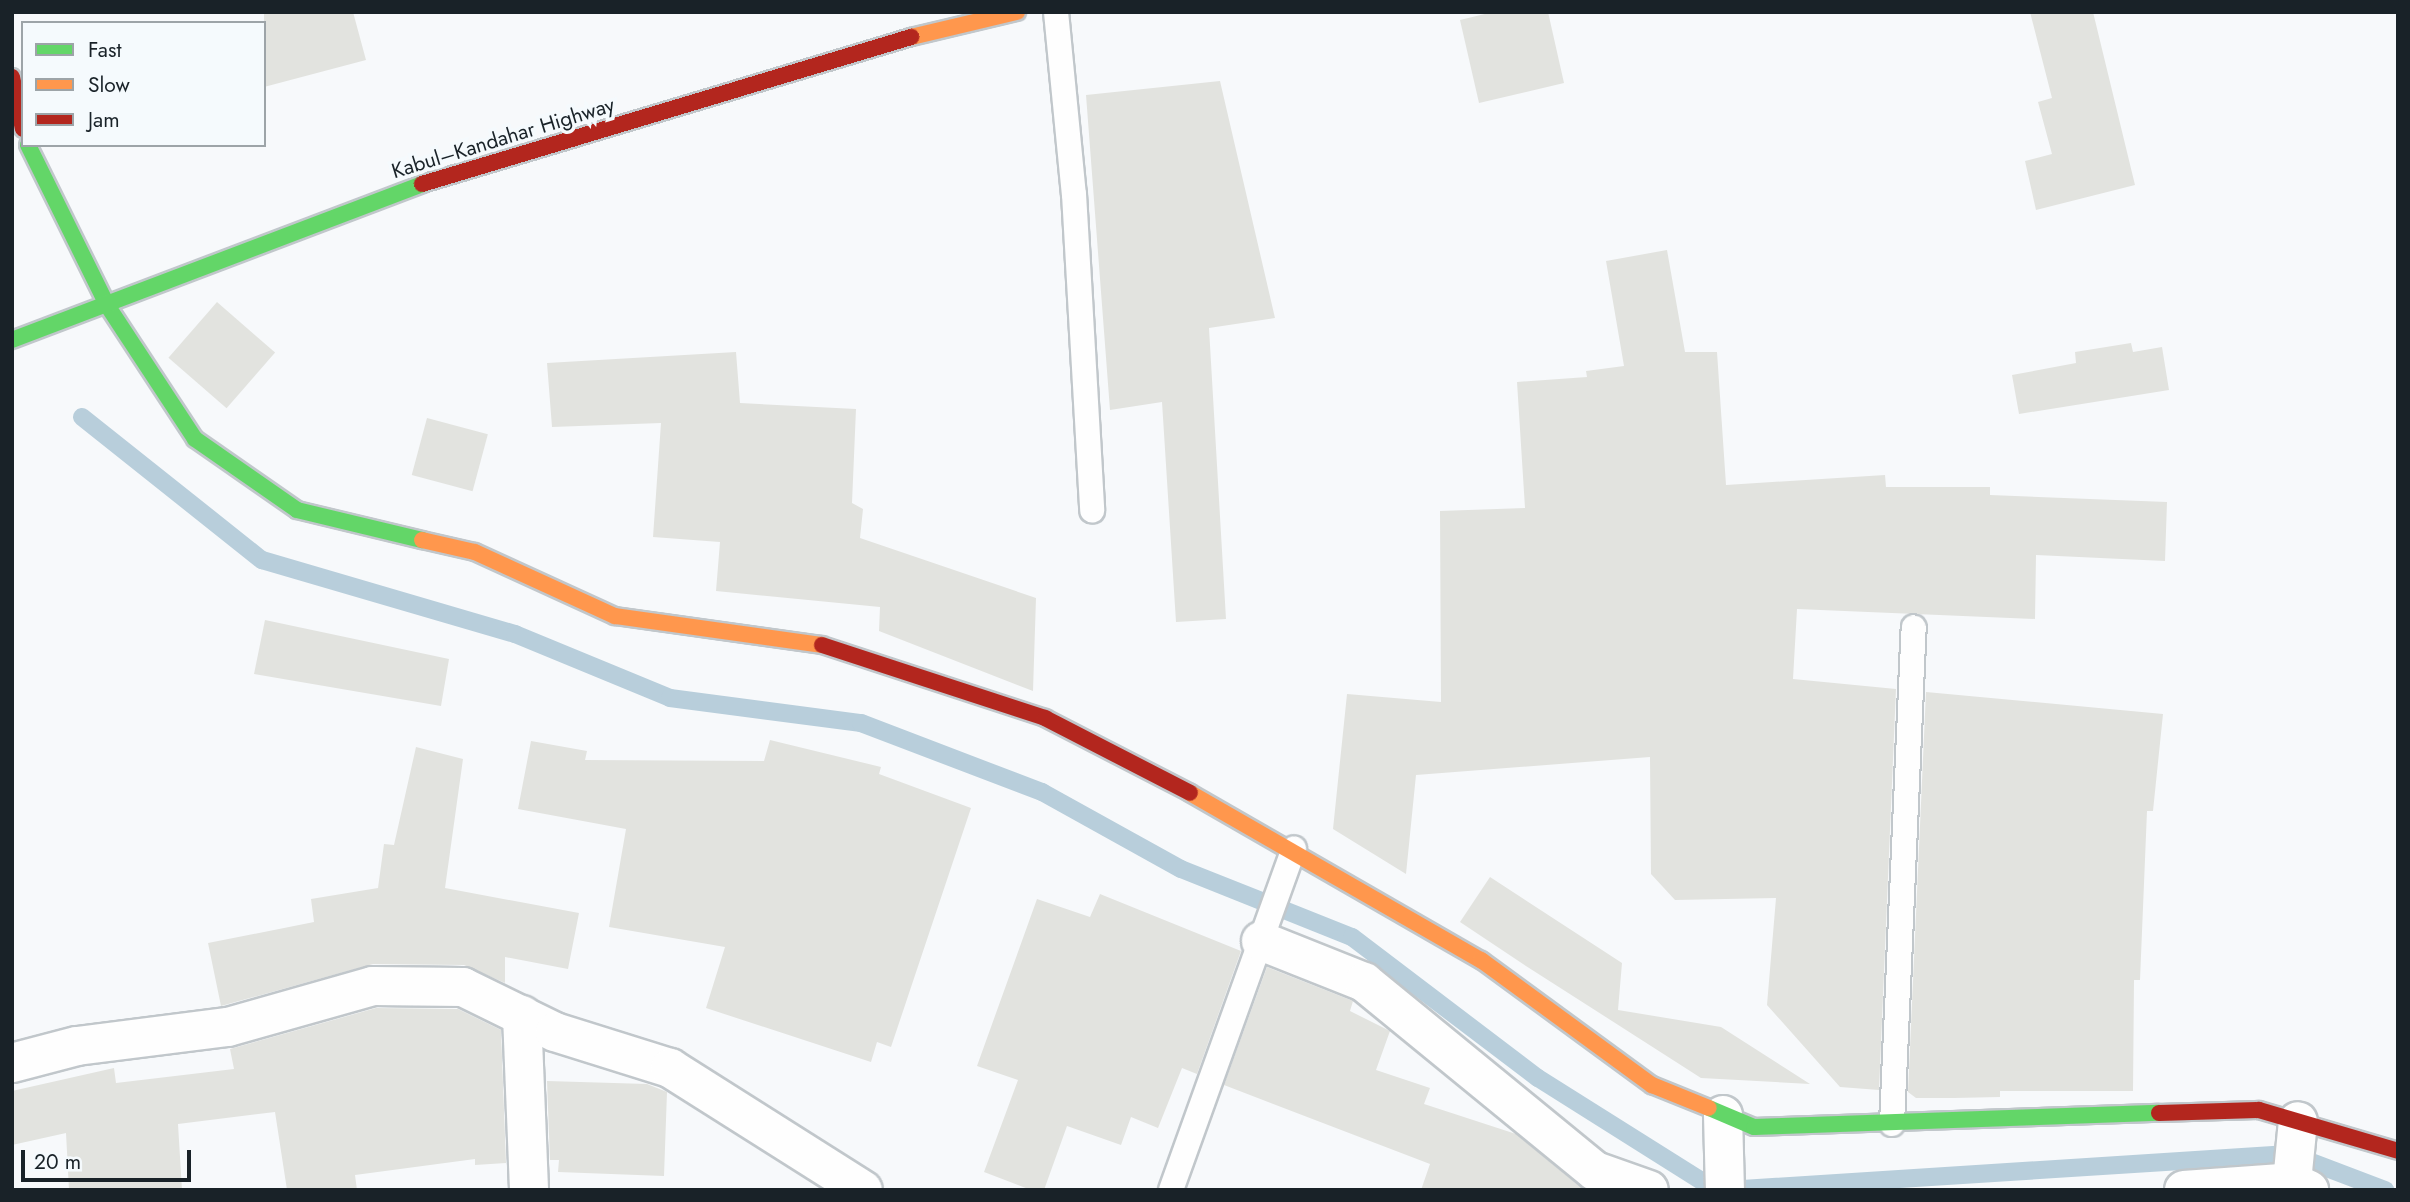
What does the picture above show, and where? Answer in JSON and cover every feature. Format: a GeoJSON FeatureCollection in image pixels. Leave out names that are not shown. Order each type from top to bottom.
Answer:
{"type":"FeatureCollection","features":[{"type":"Feature","properties":{"kind":"street","name":"Kabul–Kandahar Highway"},"geometry":{"type":"LineString","coordinates":[[12,340],[376,198],[932,31],[1017,12]]}},
{"type":"Feature","properties":{"kind":"street"},"geometry":{"type":"LineString","coordinates":[[12,77],[21,119]]}},
{"type":"Feature","properties":{"kind":"street"},"geometry":{"type":"LineString","coordinates":[[29,147],[107,305],[195,439],[297,510],[475,552],[615,616],[803,639],[1045,718],[1290,859],[1481,960],[1652,1085],[1754,1127],[2259,1110],[2398,1151]]}},
{"type":"Feature","properties":{"kind":"street"},"geometry":{"type":"LineString","coordinates":[[1261,941],[1364,982],[1595,1171],[1649,1190]]}},
{"type":"Feature","properties":{"kind":"street"},"geometry":{"type":"LineString","coordinates":[[12,1063],[77,1046],[229,1027],[373,986],[463,986],[522,1016],[670,1068],[844,1184]]}},
{"type":"Feature","properties":{"kind":"street"},"geometry":{"type":"LineString","coordinates":[[522,1016],[529,1190]]}},
{"type":"Feature","properties":{"kind":"street"},"geometry":{"type":"LineString","coordinates":[[1723,1115],[1725,1190]]}},
{"type":"Feature","properties":{"kind":"street"},"geometry":{"type":"LineString","coordinates":[[2184,1190],[2301,1186],[2298,1121]]}},
{"type":"Feature","properties":{"kind":"lane"},"geometry":{"type":"LineString","coordinates":[[1056,12],[1074,194],[1092,510]]}},
{"type":"Feature","properties":{"kind":"lane"},"geometry":{"type":"LineString","coordinates":[[1892,1124],[1914,627]]}},
{"type":"Feature","properties":{"kind":"lane"},"geometry":{"type":"LineString","coordinates":[[1171,1190],[1290,859]]}},
{"type":"Feature","properties":{"kind":"building"},"geometry":{"type":"Polygon","coordinates":[[[264,12],[353,12],[366,60],[266,86],[264,12]]]}},
{"type":"Feature","properties":{"kind":"building"},"geometry":{"type":"Polygon","coordinates":[[[1493,12],[1548,12],[1564,83],[1479,103],[1460,20],[1493,12]]]}},
{"type":"Feature","properties":{"kind":"building"},"geometry":{"type":"Polygon","coordinates":[[[2030,12],[2093,12],[2135,185],[2036,210],[2025,161],[2052,154],[2038,102],[2052,98],[2030,12]]]}},
{"type":"Feature","properties":{"kind":"building"},"geometry":{"type":"Polygon","coordinates":[[[1220,81],[1275,318],[1209,328],[1226,619],[1176,622],[1162,402],[1110,410],[1086,95],[1220,81]]]}},
{"type":"Feature","properties":{"kind":"building"},"geometry":{"type":"Polygon","coordinates":[[[1667,250],[1685,352],[1717,352],[1726,485],[1885,475],[1886,487],[1990,487],[1990,495],[2167,502],[2165,561],[2036,555],[2035,619],[1797,609],[1793,679],[1896,689],[1879,1090],[1840,1087],[1767,1005],[1776,898],[1675,900],[1651,874],[1650,757],[1416,775],[1406,874],[1333,829],[1347,694],[1441,702],[1440,511],[1525,508],[1517,382],[1587,377],[1586,371],[1624,366],[1606,261],[1667,250]]]}},
{"type":"Feature","properties":{"kind":"building"},"geometry":{"type":"Polygon","coordinates":[[[217,302],[275,353],[227,408],[168,358],[217,302]]]}},
{"type":"Feature","properties":{"kind":"building"},"geometry":{"type":"Polygon","coordinates":[[[2131,343],[2133,352],[2162,347],[2169,390],[2019,414],[2012,375],[2076,363],[2075,352],[2131,343]]]}},
{"type":"Feature","properties":{"kind":"building"},"geometry":{"type":"Polygon","coordinates":[[[736,352],[740,403],[856,409],[852,503],[863,509],[860,538],[1036,598],[1033,691],[879,631],[880,607],[716,591],[720,542],[653,537],[661,423],[552,427],[547,363],[736,352]]]}},
{"type":"Feature","properties":{"kind":"building"},"geometry":{"type":"Polygon","coordinates":[[[427,418],[488,434],[473,491],[412,475],[427,418]]]}},
{"type":"Feature","properties":{"kind":"building"},"geometry":{"type":"Polygon","coordinates":[[[265,620],[449,659],[441,706],[254,674],[265,620]]]}},
{"type":"Feature","properties":{"kind":"building"},"geometry":{"type":"Polygon","coordinates":[[[1926,692],[2163,714],[2153,811],[2147,811],[2140,980],[2134,980],[2133,1091],[2000,1091],[2000,1097],[1954,1098],[1916,1098],[1908,1092],[1926,692]]]}},
{"type":"Feature","properties":{"kind":"building"},"geometry":{"type":"Polygon","coordinates":[[[770,740],[881,767],[879,774],[971,808],[891,1047],[877,1042],[871,1062],[706,1008],[725,947],[609,927],[626,829],[518,809],[531,741],[587,751],[585,760],[764,761],[770,740]]]}},
{"type":"Feature","properties":{"kind":"building"},"geometry":{"type":"Polygon","coordinates":[[[416,747],[463,759],[445,888],[579,913],[568,969],[505,957],[505,983],[464,965],[373,964],[221,1006],[208,943],[314,922],[311,899],[378,888],[384,844],[394,845],[416,747]]]}},
{"type":"Feature","properties":{"kind":"building"},"geometry":{"type":"Polygon","coordinates":[[[1490,877],[1622,963],[1618,1010],[1721,1027],[1810,1084],[1701,1078],[1523,964],[1460,922],[1490,877]]]}},
{"type":"Feature","properties":{"kind":"building"},"geometry":{"type":"Polygon","coordinates":[[[1100,894],[1241,951],[1197,1074],[1182,1068],[1158,1128],[1131,1117],[1121,1145],[1067,1126],[1044,1190],[1031,1190],[984,1172],[1018,1080],[977,1066],[1037,899],[1090,917],[1100,894]]]}},
{"type":"Feature","properties":{"kind":"building"},"geometry":{"type":"Polygon","coordinates":[[[1267,967],[1353,1001],[1350,1011],[1390,1031],[1376,1070],[1430,1088],[1424,1104],[1516,1134],[1584,1190],[1421,1190],[1430,1164],[1224,1085],[1267,967]]]}},
{"type":"Feature","properties":{"kind":"building"},"geometry":{"type":"Polygon","coordinates":[[[376,1008],[458,1009],[501,1030],[506,1163],[475,1165],[475,1159],[355,1175],[357,1190],[287,1190],[275,1112],[178,1124],[182,1190],[69,1190],[66,1133],[12,1145],[12,1091],[114,1068],[116,1083],[234,1069],[230,1049],[376,1008]]]}},
{"type":"Feature","properties":{"kind":"building"},"geometry":{"type":"Polygon","coordinates":[[[547,1081],[647,1084],[667,1092],[664,1176],[558,1172],[559,1160],[550,1160],[547,1081]]]}},
{"type":"Feature","properties":{"kind":"waterway"},"geometry":{"type":"LineString","coordinates":[[82,417],[262,560],[515,634],[670,698],[861,723],[1042,792],[1181,869],[1352,937],[1538,1078],[1716,1190]]}},
{"type":"Feature","properties":{"kind":"waterway"},"geometry":{"type":"LineString","coordinates":[[1727,1190],[2290,1154],[2385,1190]]}},
{"type":"Feature","properties":{"kind":"traffic: fast"},"geometry":{"type":"LineString","coordinates":[[29,147],[107,305],[195,439],[297,510],[422,540]]}},
{"type":"Feature","properties":{"kind":"traffic: fast"},"geometry":{"type":"LineString","coordinates":[[12,340],[422,184]]}},
{"type":"Feature","properties":{"kind":"traffic: fast"},"geometry":{"type":"LineString","coordinates":[[1709,1108],[1754,1127],[2159,1113]]}},
{"type":"Feature","properties":{"kind":"traffic: slow"},"geometry":{"type":"LineString","coordinates":[[911,37],[1017,12]]}},
{"type":"Feature","properties":{"kind":"traffic: slow"},"geometry":{"type":"LineString","coordinates":[[422,540],[475,552],[615,616],[822,645]]}},
{"type":"Feature","properties":{"kind":"traffic: slow"},"geometry":{"type":"LineString","coordinates":[[1190,793],[1481,960],[1652,1085],[1709,1108]]}},
{"type":"Feature","properties":{"kind":"traffic: jam"},"geometry":{"type":"LineString","coordinates":[[422,184],[911,37]]}},
{"type":"Feature","properties":{"kind":"traffic: jam"},"geometry":{"type":"LineString","coordinates":[[12,77],[21,120]]}},
{"type":"Feature","properties":{"kind":"traffic: jam"},"geometry":{"type":"LineString","coordinates":[[822,645],[1045,718],[1190,793]]}},
{"type":"Feature","properties":{"kind":"traffic: jam"},"geometry":{"type":"LineString","coordinates":[[2159,1113],[2259,1110],[2398,1151]]}}]}
